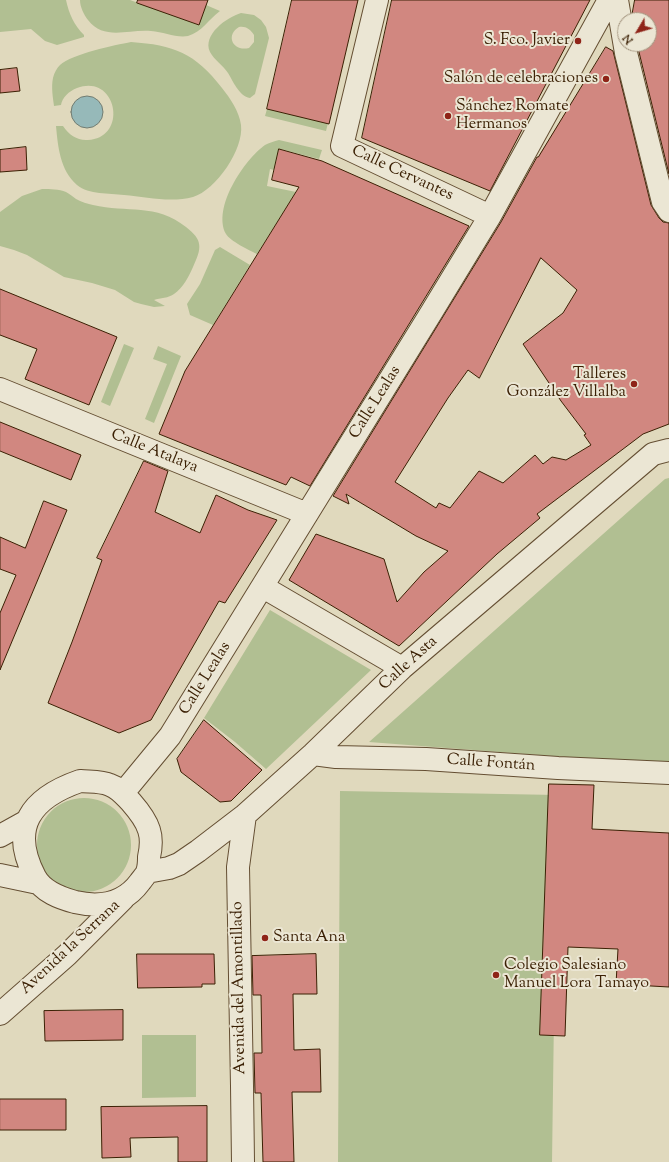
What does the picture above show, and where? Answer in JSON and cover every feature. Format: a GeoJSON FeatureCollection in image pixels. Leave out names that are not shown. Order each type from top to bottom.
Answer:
{"type":"FeatureCollection","features":[{"type":"Feature","properties":{"kind":"street","name":"Calle Cervantes"},"geometry":{"type":"LineString","coordinates":[[377,0],[342,146],[490,216]]}},
{"type":"Feature","properties":{"kind":"street","name":"Calle Lealas"},"geometry":{"type":"LineString","coordinates":[[123,793],[170,736],[263,587],[490,216],[609,0]]}},
{"type":"Feature","properties":{"kind":"street"},"geometry":{"type":"LineString","coordinates":[[617,0],[626,53],[663,202],[669,211]]}},
{"type":"Feature","properties":{"kind":"street","name":"Calle Atalaya"},"geometry":{"type":"LineString","coordinates":[[0,389],[307,514]]}},
{"type":"Feature","properties":{"kind":"street","name":"Calle Asta"},"geometry":{"type":"LineString","coordinates":[[147,872],[169,868],[178,864],[198,851],[245,815],[313,754],[402,668],[653,454],[669,450]]}},
{"type":"Feature","properties":{"kind":"street"},"geometry":{"type":"LineString","coordinates":[[263,587],[402,668]]}},
{"type":"Feature","properties":{"kind":"street","name":"Calle Fontán"},"geometry":{"type":"LineString","coordinates":[[313,754],[336,757],[426,759],[558,768],[669,773]]}},
{"type":"Feature","properties":{"kind":"street"},"geometry":{"type":"LineString","coordinates":[[80,781],[111,785],[123,793],[137,809],[149,829],[151,840],[147,872],[136,888],[125,897],[104,904],[83,904],[66,900],[48,891],[38,883],[30,868],[24,851],[24,838],[27,821],[35,808],[49,795],[80,781]]}},
{"type":"Feature","properties":{"kind":"street","name":"Avenida del Amontillado"},"geometry":{"type":"LineString","coordinates":[[242,1162],[242,1063],[238,867],[245,815]]}},
{"type":"Feature","properties":{"kind":"street"},"geometry":{"type":"LineString","coordinates":[[0,836],[27,821]]}},
{"type":"Feature","properties":{"kind":"street"},"geometry":{"type":"LineString","coordinates":[[0,875],[38,883]]}},
{"type":"Feature","properties":{"kind":"street","name":"Avenida la Serrana"},"geometry":{"type":"LineString","coordinates":[[0,1014],[67,955],[125,897]]}},
{"type":"Feature","properties":{"kind":"green space"},"geometry":{"type":"Polygon","coordinates":[[[0,0],[66,0],[72,19],[84,37],[57,45],[45,41],[31,29],[0,32],[0,0]]]}},
{"type":"Feature","properties":{"kind":"green space"},"geometry":{"type":"Polygon","coordinates":[[[80,0],[130,0],[199,25],[206,5],[220,11],[197,32],[188,36],[179,36],[151,31],[117,33],[101,30],[94,26],[82,11],[80,0]]]}},
{"type":"Feature","properties":{"kind":"green space"},"geometry":{"type":"Polygon","coordinates":[[[241,13],[254,15],[261,20],[266,27],[269,38],[255,94],[250,98],[246,97],[234,84],[226,70],[212,55],[208,46],[213,33],[217,28],[235,15],[241,13]],[[239,27],[232,34],[233,42],[239,48],[249,48],[254,42],[254,35],[248,28],[239,27]]]}},
{"type":"Feature","properties":{"kind":"green space"},"geometry":{"type":"Polygon","coordinates":[[[131,42],[146,43],[172,49],[193,59],[212,76],[222,88],[231,100],[238,115],[241,125],[241,135],[238,145],[227,167],[211,186],[202,193],[193,197],[167,200],[93,192],[77,185],[71,179],[63,165],[59,150],[56,126],[63,126],[71,135],[81,140],[101,137],[109,129],[113,119],[113,108],[109,97],[101,90],[91,86],[74,89],[64,97],[61,105],[54,106],[52,92],[53,76],[60,65],[74,57],[94,50],[131,42]]]}},
{"type":"Feature","properties":{"kind":"green space"},"geometry":{"type":"Polygon","coordinates":[[[267,109],[328,123],[326,131],[265,116],[267,109]]]}},
{"type":"Feature","properties":{"kind":"green space"},"geometry":{"type":"Polygon","coordinates":[[[279,140],[322,150],[319,159],[280,149],[274,170],[270,169],[267,186],[296,192],[257,254],[228,237],[223,223],[223,211],[232,185],[248,162],[265,145],[279,140]]]}},
{"type":"Feature","properties":{"kind":"green space"},"geometry":{"type":"Polygon","coordinates":[[[42,189],[63,191],[84,203],[91,205],[141,210],[175,219],[192,232],[198,240],[198,255],[190,274],[180,289],[172,295],[154,300],[165,306],[154,307],[134,302],[115,290],[64,277],[27,255],[0,246],[0,212],[22,196],[42,189]]]}},
{"type":"Feature","properties":{"kind":"green space"},"geometry":{"type":"Polygon","coordinates":[[[220,247],[250,265],[213,325],[190,315],[187,304],[200,284],[215,250],[220,247]]]}},
{"type":"Feature","properties":{"kind":"green space"},"geometry":{"type":"Polygon","coordinates":[[[124,344],[134,348],[110,406],[101,402],[124,344]]]}},
{"type":"Feature","properties":{"kind":"green space"},"geometry":{"type":"Polygon","coordinates":[[[158,346],[181,356],[154,423],[145,419],[167,364],[153,359],[158,346]]]}},
{"type":"Feature","properties":{"kind":"green space"},"geometry":{"type":"Polygon","coordinates":[[[669,478],[669,765],[369,742],[665,479],[669,478]]]}},
{"type":"Feature","properties":{"kind":"green space"},"geometry":{"type":"Polygon","coordinates":[[[270,610],[371,670],[266,769],[204,718],[270,610]]]}},
{"type":"Feature","properties":{"kind":"green space"},"geometry":{"type":"Polygon","coordinates":[[[340,791],[557,795],[552,1162],[338,1162],[340,791]]]}},
{"type":"Feature","properties":{"kind":"green space"},"geometry":{"type":"Polygon","coordinates":[[[84,798],[102,802],[117,812],[127,827],[131,845],[127,863],[117,878],[102,888],[84,892],[66,888],[51,878],[41,863],[37,845],[41,827],[51,812],[66,802],[84,798]]]}},
{"type":"Feature","properties":{"kind":"green space"},"geometry":{"type":"Polygon","coordinates":[[[142,1035],[196,1035],[196,1097],[142,1098],[142,1035]]]}},
{"type":"Feature","properties":{"kind":"water"},"geometry":{"type":"Polygon","coordinates":[[[84,96],[90,96],[99,100],[103,112],[99,124],[90,128],[84,128],[75,124],[71,115],[71,109],[75,100],[84,96]]]}},
{"type":"Feature","properties":{"kind":"building"},"geometry":{"type":"Polygon","coordinates":[[[138,0],[208,0],[199,25],[137,3],[138,0]]]}},
{"type":"Feature","properties":{"kind":"building"},"geometry":{"type":"Polygon","coordinates":[[[292,0],[358,0],[329,124],[267,109],[292,0]]]}},
{"type":"Feature","properties":{"kind":"building","name":"Sánchez Romate Hermanos"},"geometry":{"type":"Polygon","coordinates":[[[392,0],[590,0],[490,191],[362,138],[392,0]]]}},
{"type":"Feature","properties":{"kind":"building"},"geometry":{"type":"Polygon","coordinates":[[[635,0],[669,0],[669,174],[639,52],[657,52],[657,12],[633,12],[635,0]]]}},
{"type":"Feature","properties":{"kind":"building"},"geometry":{"type":"Polygon","coordinates":[[[606,47],[613,51],[651,205],[663,222],[669,223],[669,424],[643,434],[537,514],[540,518],[497,554],[399,646],[289,580],[316,534],[384,559],[397,602],[424,572],[448,551],[416,536],[346,494],[349,504],[333,496],[501,222],[538,157],[606,47]],[[541,258],[479,378],[468,370],[448,398],[395,482],[436,508],[439,503],[450,508],[479,471],[503,483],[535,455],[543,464],[552,457],[566,460],[591,445],[584,435],[586,434],[561,401],[523,344],[563,313],[577,290],[541,258]]]}},
{"type":"Feature","properties":{"kind":"building"},"geometry":{"type":"Polygon","coordinates":[[[17,68],[20,91],[0,93],[0,70],[17,68]]]}},
{"type":"Feature","properties":{"kind":"building"},"geometry":{"type":"Polygon","coordinates":[[[26,147],[27,170],[0,172],[0,150],[26,147]]]}},
{"type":"Feature","properties":{"kind":"building"},"geometry":{"type":"Polygon","coordinates":[[[279,149],[322,161],[469,226],[310,486],[291,477],[286,485],[159,434],[185,371],[299,187],[272,180],[279,149]]]}},
{"type":"Feature","properties":{"kind":"building"},"geometry":{"type":"Polygon","coordinates":[[[0,289],[117,337],[89,405],[25,379],[37,349],[0,335],[0,289]]]}},
{"type":"Feature","properties":{"kind":"building"},"geometry":{"type":"Polygon","coordinates":[[[0,422],[81,455],[71,480],[0,451],[0,422]]]}},
{"type":"Feature","properties":{"kind":"building"},"geometry":{"type":"Polygon","coordinates":[[[144,461],[168,471],[155,512],[200,533],[216,495],[248,510],[277,520],[225,603],[219,601],[151,720],[119,733],[48,703],[102,560],[97,558],[144,461]]]}},
{"type":"Feature","properties":{"kind":"building"},"geometry":{"type":"Polygon","coordinates":[[[44,501],[67,510],[0,670],[0,613],[16,575],[0,569],[0,537],[25,548],[44,501]]]}},
{"type":"Feature","properties":{"kind":"building"},"geometry":{"type":"Polygon","coordinates":[[[204,720],[262,770],[231,801],[220,802],[181,772],[177,759],[204,720]]]}},
{"type":"Feature","properties":{"kind":"building"},"geometry":{"type":"Polygon","coordinates":[[[549,784],[594,785],[592,829],[669,833],[669,987],[616,984],[618,949],[568,947],[565,1036],[540,1035],[549,784]]]}},
{"type":"Feature","properties":{"kind":"building"},"geometry":{"type":"Polygon","coordinates":[[[137,954],[214,954],[215,984],[202,984],[202,987],[138,988],[137,954]]]}},
{"type":"Feature","properties":{"kind":"building"},"geometry":{"type":"Polygon","coordinates":[[[316,954],[317,994],[293,994],[294,1050],[320,1049],[321,1092],[292,1092],[294,1162],[263,1162],[261,1093],[255,1093],[254,1053],[262,1053],[261,995],[253,995],[252,956],[316,954]]]}},
{"type":"Feature","properties":{"kind":"building"},"geometry":{"type":"Polygon","coordinates":[[[123,1010],[123,1040],[45,1041],[44,1011],[123,1010]]]}},
{"type":"Feature","properties":{"kind":"building"},"geometry":{"type":"Polygon","coordinates":[[[0,1099],[66,1099],[66,1130],[0,1130],[0,1099]]]}},
{"type":"Feature","properties":{"kind":"building"},"geometry":{"type":"Polygon","coordinates":[[[207,1106],[207,1162],[178,1162],[178,1137],[130,1138],[131,1157],[102,1158],[101,1107],[207,1106]]]}},
{"type":"Feature","properties":{"kind":"place","name":"S. Fco. Javier"},"geometry":{"type":"Point","coordinates":[578,41]}},
{"type":"Feature","properties":{"kind":"place","name":"Salón de celebraciones"},"geometry":{"type":"Point","coordinates":[606,79]}},
{"type":"Feature","properties":{"kind":"place","name":"Sánchez Romate Hermanos"},"geometry":{"type":"Point","coordinates":[448,116]}},
{"type":"Feature","properties":{"kind":"place","name":"Talleres González Villalba"},"geometry":{"type":"Point","coordinates":[634,384]}},
{"type":"Feature","properties":{"kind":"place","name":"Santa Ana"},"geometry":{"type":"Point","coordinates":[265,938]}},
{"type":"Feature","properties":{"kind":"place","name":"Colegio Salesiano Manuel Lora Tamayo"},"geometry":{"type":"Point","coordinates":[496,975]}}]}
